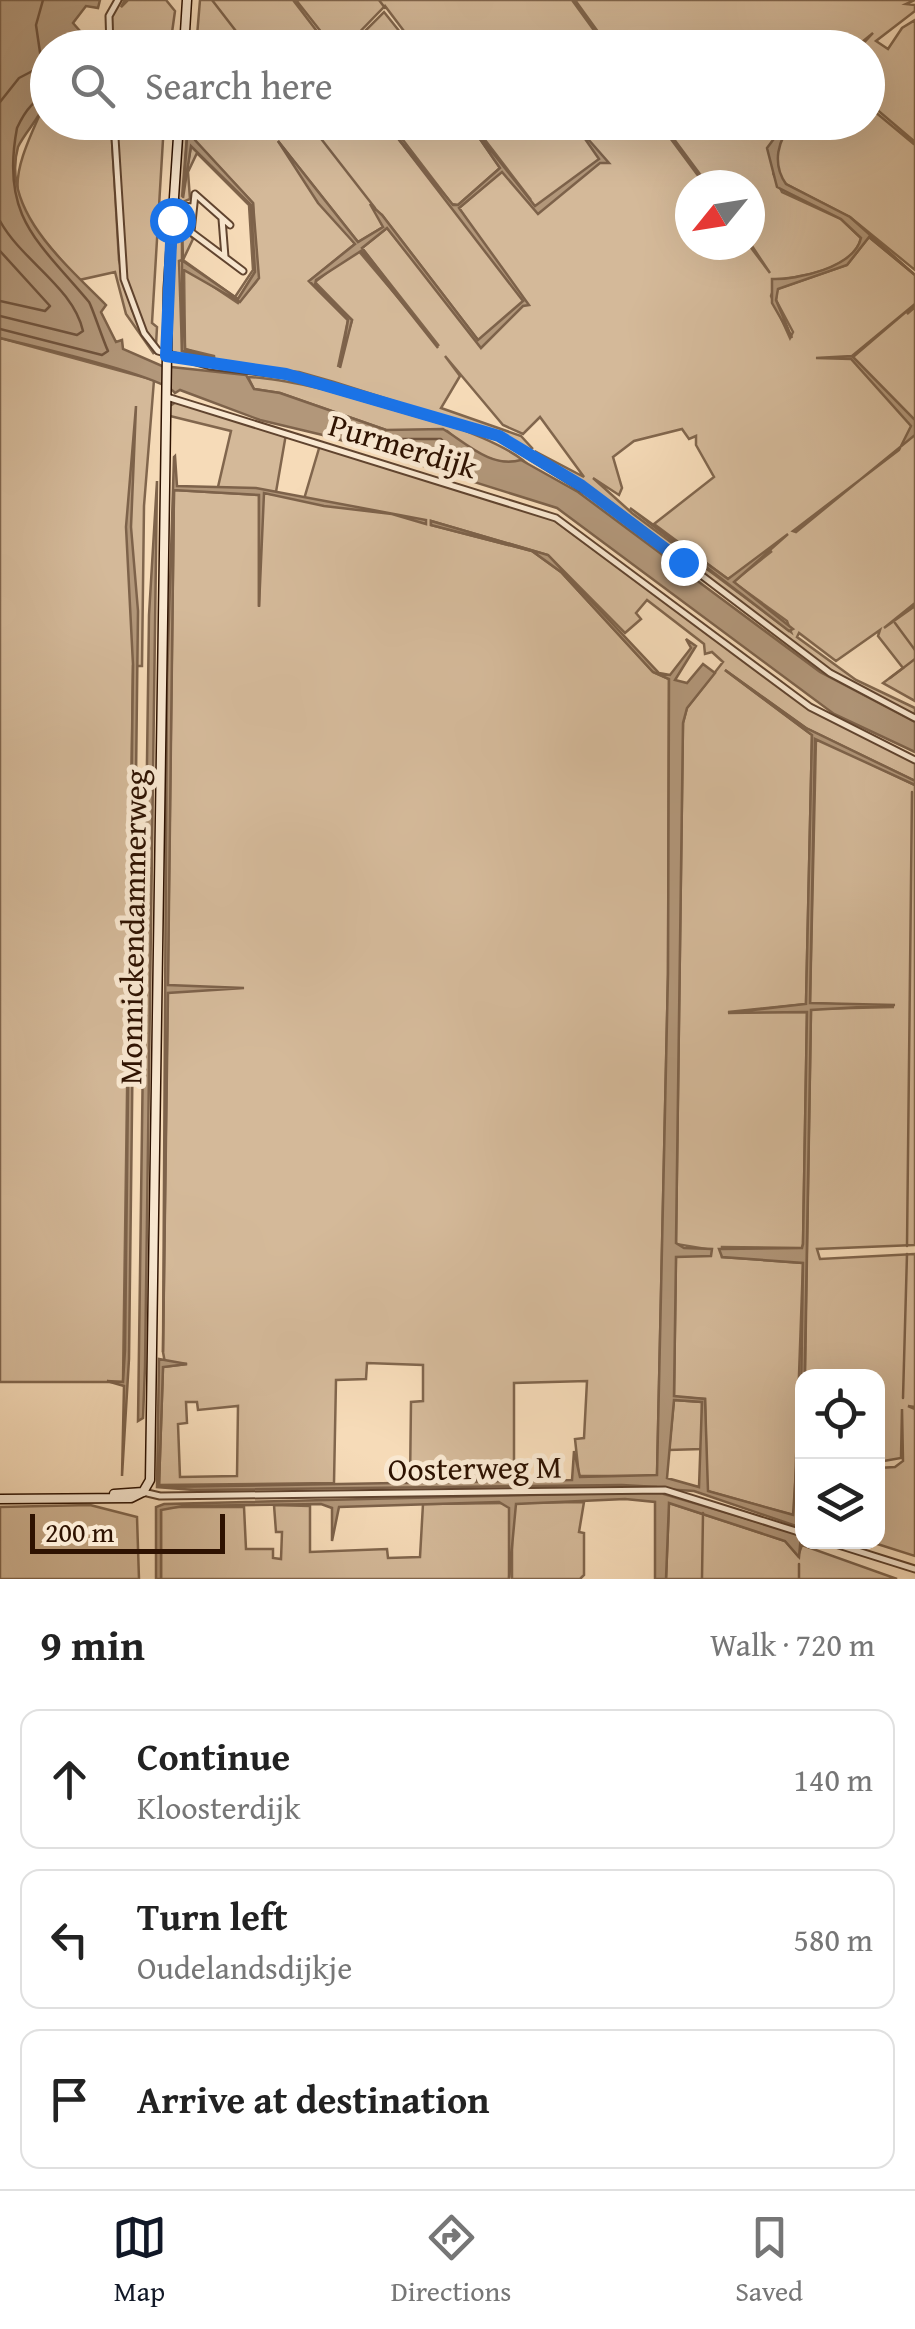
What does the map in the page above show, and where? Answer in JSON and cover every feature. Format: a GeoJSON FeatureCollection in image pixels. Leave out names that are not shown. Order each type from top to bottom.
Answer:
{"type":"FeatureCollection","features":[{"type":"Feature","properties":{"kind":"street"},"geometry":{"type":"LineString","coordinates":[[109,30],[109,16],[118,0]]}},
{"type":"Feature","properties":{"kind":"street"},"geometry":{"type":"LineString","coordinates":[[185,30],[187,0]]}},
{"type":"Feature","properties":{"kind":"street"},"geometry":{"type":"LineString","coordinates":[[115,140],[124,280],[147,338],[166,358],[286,374],[499,436],[608,505],[830,674],[915,718]]}},
{"type":"Feature","properties":{"kind":"street","name":"Monnickendammerweg"},"geometry":{"type":"LineString","coordinates":[[144,1492],[150,1480],[166,358],[177,140]]}},
{"type":"Feature","properties":{"kind":"street"},"geometry":{"type":"LineString","coordinates":[[190,186],[230,225]]}},
{"type":"Feature","properties":{"kind":"street"},"geometry":{"type":"LineString","coordinates":[[200,194],[194,194],[191,232],[243,270]]}},
{"type":"Feature","properties":{"kind":"street"},"geometry":{"type":"LineString","coordinates":[[173,206],[192,207]]}},
{"type":"Feature","properties":{"kind":"street"},"geometry":{"type":"LineString","coordinates":[[221,216],[224,257]]}},
{"type":"Feature","properties":{"kind":"street","name":"Purmerdijk"},"geometry":{"type":"LineString","coordinates":[[166,394],[556,518],[810,708],[915,760]]}},
{"type":"Feature","properties":{"kind":"street","name":"Oosterweg M"},"geometry":{"type":"LineString","coordinates":[[0,1499],[98,1498],[144,1492],[171,1496],[665,1490],[795,1531]]}},
{"type":"Feature","properties":{"kind":"street"},"geometry":{"type":"LineString","coordinates":[[851,1549],[915,1569]]}},
{"type":"Feature","properties":{"kind":"shaded area"},"geometry":{"type":"Polygon","coordinates":[[[120,0],[125,0],[121,7],[128,0],[166,0],[175,11],[172,30],[111,30],[111,17],[120,0]]]}},
{"type":"Feature","properties":{"kind":"shaded area"},"geometry":{"type":"Polygon","coordinates":[[[200,0],[293,0],[316,30],[198,30],[200,0]]]}},
{"type":"Feature","properties":{"kind":"shaded area"},"geometry":{"type":"Polygon","coordinates":[[[296,0],[572,0],[594,30],[403,30],[385,6],[362,30],[320,30],[296,0]]]}},
{"type":"Feature","properties":{"kind":"shaded area"},"geometry":{"type":"Polygon","coordinates":[[[575,0],[915,0],[906,4],[915,5],[915,11],[885,34],[885,30],[597,30],[575,0]]]}},
{"type":"Feature","properties":{"kind":"shaded area"},"geometry":{"type":"Polygon","coordinates":[[[384,12],[398,30],[366,30],[384,12]]]}},
{"type":"Feature","properties":{"kind":"shaded area"},"geometry":{"type":"Polygon","coordinates":[[[915,20],[915,142],[885,116],[885,47],[888,49],[902,28],[915,20]]]}},
{"type":"Feature","properties":{"kind":"shaded area"},"geometry":{"type":"Polygon","coordinates":[[[885,120],[915,145],[915,270],[850,217],[786,184],[773,173],[782,192],[841,219],[861,238],[849,257],[838,264],[777,280],[771,296],[790,338],[793,332],[776,300],[777,289],[847,265],[869,237],[915,275],[915,305],[907,314],[915,307],[915,428],[911,436],[915,435],[915,603],[884,628],[915,606],[915,701],[883,683],[903,668],[878,636],[880,630],[836,661],[799,633],[797,637],[856,680],[915,708],[915,715],[832,673],[611,506],[535,457],[536,452],[584,477],[540,417],[523,434],[503,425],[445,356],[460,376],[441,408],[521,436],[532,448],[528,451],[494,433],[299,372],[215,364],[214,356],[185,349],[184,267],[238,303],[256,282],[253,203],[194,140],[399,140],[490,255],[459,208],[502,171],[531,200],[485,140],[672,140],[694,170],[675,170],[675,260],[760,260],[770,273],[761,260],[765,260],[765,170],[697,170],[675,140],[885,140],[885,120]],[[278,141],[355,244],[309,281],[348,320],[338,367],[352,320],[315,282],[357,249],[439,346],[362,248],[387,228],[478,340],[376,211],[383,227],[358,242],[278,141]],[[682,429],[634,441],[613,457],[622,488],[619,495],[593,478],[632,513],[791,632],[787,621],[733,582],[772,551],[728,579],[654,524],[714,477],[696,445],[696,436],[689,439],[682,429]]]}},
{"type":"Feature","properties":{"kind":"shaded area"},"geometry":{"type":"Polygon","coordinates":[[[30,137],[112,140],[119,260],[132,310],[154,354],[126,314],[115,272],[79,280],[37,232],[19,197],[22,158],[30,137]]]}},
{"type":"Feature","properties":{"kind":"shaded area"},"geometry":{"type":"Polygon","coordinates":[[[116,140],[163,140],[152,323],[157,327],[156,345],[142,327],[132,302],[118,208],[116,140]]]}},
{"type":"Feature","properties":{"kind":"shaded area"},"geometry":{"type":"Polygon","coordinates":[[[180,140],[187,140],[182,197],[191,146],[251,205],[255,272],[239,298],[237,299],[182,260],[179,261],[182,351],[212,358],[209,364],[174,355],[171,350],[175,216],[179,211],[188,214],[187,231],[193,239],[183,260],[235,297],[253,270],[249,205],[197,153],[188,172],[190,199],[183,202],[177,198],[180,140]]]}},
{"type":"Feature","properties":{"kind":"shaded area"},"geometry":{"type":"Polygon","coordinates":[[[403,140],[481,140],[500,168],[458,205],[452,204],[403,140]]]}},
{"type":"Feature","properties":{"kind":"shaded area"},"geometry":{"type":"Polygon","coordinates":[[[0,338],[154,380],[144,506],[142,666],[133,666],[123,1382],[0,1382],[0,338]]]}},
{"type":"Feature","properties":{"kind":"shaded area"},"geometry":{"type":"Polygon","coordinates":[[[248,377],[311,386],[399,408],[482,438],[521,460],[491,459],[447,431],[386,430],[280,393],[254,389],[248,377]]]}},
{"type":"Feature","properties":{"kind":"shaded area"},"geometry":{"type":"Polygon","coordinates":[[[176,402],[286,434],[276,492],[218,487],[231,431],[170,416],[170,406],[176,402]]]}},
{"type":"Feature","properties":{"kind":"shaded area"},"geometry":{"type":"Polygon","coordinates":[[[320,445],[551,518],[816,713],[915,762],[915,781],[806,728],[725,670],[812,735],[806,1004],[728,1012],[807,1012],[803,1244],[802,1248],[722,1247],[722,1257],[803,1263],[799,1369],[795,1369],[794,1515],[707,1491],[705,1399],[674,1397],[676,1256],[712,1250],[676,1244],[683,723],[687,708],[723,662],[712,652],[705,654],[704,644],[647,600],[636,613],[641,619],[625,633],[548,555],[431,521],[431,525],[532,551],[561,572],[653,672],[669,679],[668,974],[657,1476],[579,1476],[575,1439],[584,1438],[587,1381],[514,1383],[514,1479],[410,1482],[411,1402],[423,1401],[423,1365],[367,1363],[366,1379],[336,1380],[334,1483],[159,1485],[163,1367],[187,1364],[165,1363],[163,1352],[174,490],[259,495],[259,606],[264,493],[304,499],[320,445]],[[186,1402],[187,1423],[178,1424],[180,1477],[237,1476],[238,1406],[198,1410],[197,1402],[186,1402]]]}},
{"type":"Feature","properties":{"kind":"shaded area"},"geometry":{"type":"Polygon","coordinates":[[[816,738],[915,785],[915,1245],[817,1249],[820,1259],[915,1254],[915,1407],[908,1406],[915,1409],[915,1556],[885,1546],[885,1468],[903,1461],[902,1409],[901,1458],[885,1461],[885,1369],[805,1369],[811,1009],[894,1007],[810,1003],[816,738]]]}},
{"type":"Feature","properties":{"kind":"shaded area"},"geometry":{"type":"Polygon","coordinates":[[[674,1400],[702,1402],[702,1449],[669,1450],[674,1400]]]}},
{"type":"Feature","properties":{"kind":"shaded area"},"geometry":{"type":"Polygon","coordinates":[[[584,1502],[579,1532],[584,1533],[584,1575],[580,1579],[512,1579],[512,1529],[509,1579],[161,1579],[161,1510],[165,1507],[244,1507],[246,1549],[273,1549],[273,1558],[281,1559],[282,1532],[276,1532],[274,1505],[310,1506],[310,1552],[387,1549],[388,1558],[420,1557],[423,1504],[584,1502]]]}},
{"type":"Feature","properties":{"kind":"shaded area"},"geometry":{"type":"Polygon","coordinates":[[[669,1503],[785,1541],[798,1556],[801,1549],[813,1549],[897,1579],[666,1579],[669,1503]]]}},
{"type":"Feature","properties":{"kind":"shaded area"},"geometry":{"type":"Polygon","coordinates":[[[90,1505],[137,1517],[139,1579],[0,1579],[0,1507],[90,1505]]]}},
{"type":"Feature","properties":{"kind":"water"},"geometry":{"type":"Polygon","coordinates":[[[0,0],[100,0],[98,8],[86,6],[73,23],[79,30],[30,30],[30,128],[18,147],[15,171],[28,215],[57,255],[106,305],[101,312],[116,342],[122,340],[123,349],[162,366],[246,375],[254,389],[280,393],[386,430],[443,429],[489,458],[521,460],[578,492],[820,672],[915,722],[915,752],[834,714],[557,508],[331,437],[260,420],[180,390],[175,393],[122,370],[0,338],[0,0]]]}},
{"type":"Feature","properties":{"kind":"water"},"geometry":{"type":"Polygon","coordinates":[[[187,140],[195,140],[253,203],[259,278],[240,302],[182,269],[182,220],[183,261],[238,299],[255,272],[251,205],[191,146],[183,198],[187,140]]]}},
{"type":"Feature","properties":{"kind":"water"},"geometry":{"type":"Polygon","coordinates":[[[399,140],[453,205],[458,205],[500,168],[483,140],[535,206],[599,159],[586,140],[589,140],[609,163],[600,163],[538,214],[502,172],[459,208],[529,305],[523,306],[481,348],[387,228],[362,248],[438,348],[361,251],[316,280],[315,285],[352,320],[340,368],[348,320],[309,281],[355,244],[318,203],[278,141],[358,242],[383,227],[370,204],[382,215],[478,340],[523,301],[399,140]]]}},
{"type":"Feature","properties":{"kind":"water"},"geometry":{"type":"Polygon","coordinates":[[[773,140],[782,140],[778,160],[786,184],[850,217],[915,275],[869,237],[847,265],[778,289],[776,300],[792,338],[772,303],[772,279],[823,270],[848,257],[861,238],[841,219],[777,187],[767,148],[773,140]]]}},
{"type":"Feature","properties":{"kind":"water"},"geometry":{"type":"Polygon","coordinates":[[[182,269],[185,349],[212,358],[182,351],[182,269]]]}},
{"type":"Feature","properties":{"kind":"water"},"geometry":{"type":"Polygon","coordinates":[[[915,304],[853,357],[915,420],[915,435],[901,447],[911,426],[851,359],[816,358],[852,356],[915,304]]]}},
{"type":"Feature","properties":{"kind":"water"},"geometry":{"type":"Polygon","coordinates":[[[136,406],[131,527],[138,611],[129,1359],[122,1476],[124,1386],[107,1381],[123,1382],[125,1350],[133,665],[126,527],[136,406]]]}},
{"type":"Feature","properties":{"kind":"water"},"geometry":{"type":"Polygon","coordinates":[[[175,456],[177,486],[256,488],[426,520],[426,524],[392,514],[324,506],[264,493],[259,607],[259,495],[174,490],[168,985],[244,988],[168,993],[163,1352],[167,680],[175,456]]]}},
{"type":"Feature","properties":{"kind":"water"},"geometry":{"type":"Polygon","coordinates":[[[861,479],[796,532],[793,531],[861,479]]]}},
{"type":"Feature","properties":{"kind":"water"},"geometry":{"type":"Polygon","coordinates":[[[157,481],[145,1367],[143,1418],[138,1421],[149,615],[157,481]]]}},
{"type":"Feature","properties":{"kind":"water"},"geometry":{"type":"Polygon","coordinates":[[[630,508],[728,579],[788,534],[734,582],[793,629],[789,631],[630,508]]]}},
{"type":"Feature","properties":{"kind":"water"},"geometry":{"type":"Polygon","coordinates":[[[431,521],[548,555],[659,673],[670,675],[691,648],[686,639],[696,646],[675,680],[687,683],[703,664],[715,673],[687,708],[683,723],[676,1243],[684,1248],[712,1249],[711,1256],[676,1257],[674,1396],[705,1399],[708,1491],[793,1515],[795,1486],[795,1526],[694,1491],[664,1489],[664,1494],[795,1533],[799,1557],[785,1541],[669,1503],[666,1579],[655,1579],[655,1502],[625,1499],[516,1504],[509,1579],[509,1508],[499,1502],[339,1507],[332,1541],[332,1508],[321,1504],[183,1506],[161,1510],[161,1579],[156,1579],[156,1507],[164,1504],[656,1492],[656,1487],[622,1485],[194,1490],[157,1487],[159,1359],[187,1364],[163,1367],[159,1485],[163,1487],[572,1480],[574,1451],[580,1477],[657,1475],[668,974],[669,679],[653,672],[561,572],[532,551],[431,525],[431,521]],[[674,1400],[667,1478],[699,1487],[702,1402],[674,1400]]]}},
{"type":"Feature","properties":{"kind":"water"},"geometry":{"type":"Polygon","coordinates":[[[725,670],[806,728],[915,781],[915,785],[815,739],[810,1003],[895,1005],[811,1010],[805,1369],[801,1369],[803,1263],[722,1257],[719,1249],[802,1248],[803,1244],[807,1012],[728,1013],[806,1004],[812,735],[725,670]]]}},
{"type":"Feature","properties":{"kind":"waterway"},"geometry":{"type":"LineString","coordinates":[[212,0],[235,30]]}},
{"type":"Feature","properties":{"kind":"waterway"},"geometry":{"type":"LineString","coordinates":[[379,0],[385,8]]}},
{"type":"Feature","properties":{"kind":"waterway"},"geometry":{"type":"LineString","coordinates":[[322,140],[375,208]]}},
{"type":"Feature","properties":{"kind":"waterway"},"geometry":{"type":"LineString","coordinates":[[895,623],[915,650]]}},
{"type":"Feature","properties":{"kind":"waterway"},"geometry":{"type":"LineString","coordinates":[[890,678],[915,659]]}},
{"type":"Feature","properties":{"kind":"waterway"},"geometry":{"type":"LineString","coordinates":[[907,1246],[912,792]]}},
{"type":"Feature","properties":{"kind":"waterway"},"geometry":{"type":"LineString","coordinates":[[903,1398],[907,1254]]}},
{"type":"Feature","properties":{"kind":"waterway"},"geometry":{"type":"LineString","coordinates":[[702,1579],[703,1513]]}},
{"type":"Feature","properties":{"kind":"waterway"},"geometry":{"type":"LineString","coordinates":[[799,1564],[799,1579]]}},
{"type":"Feature","properties":{"kind":"route"},"geometry":{"type":"LineString","coordinates":[[172,220],[166,356],[210,366],[286,374],[499,436],[582,486],[683,562]]}}]}
